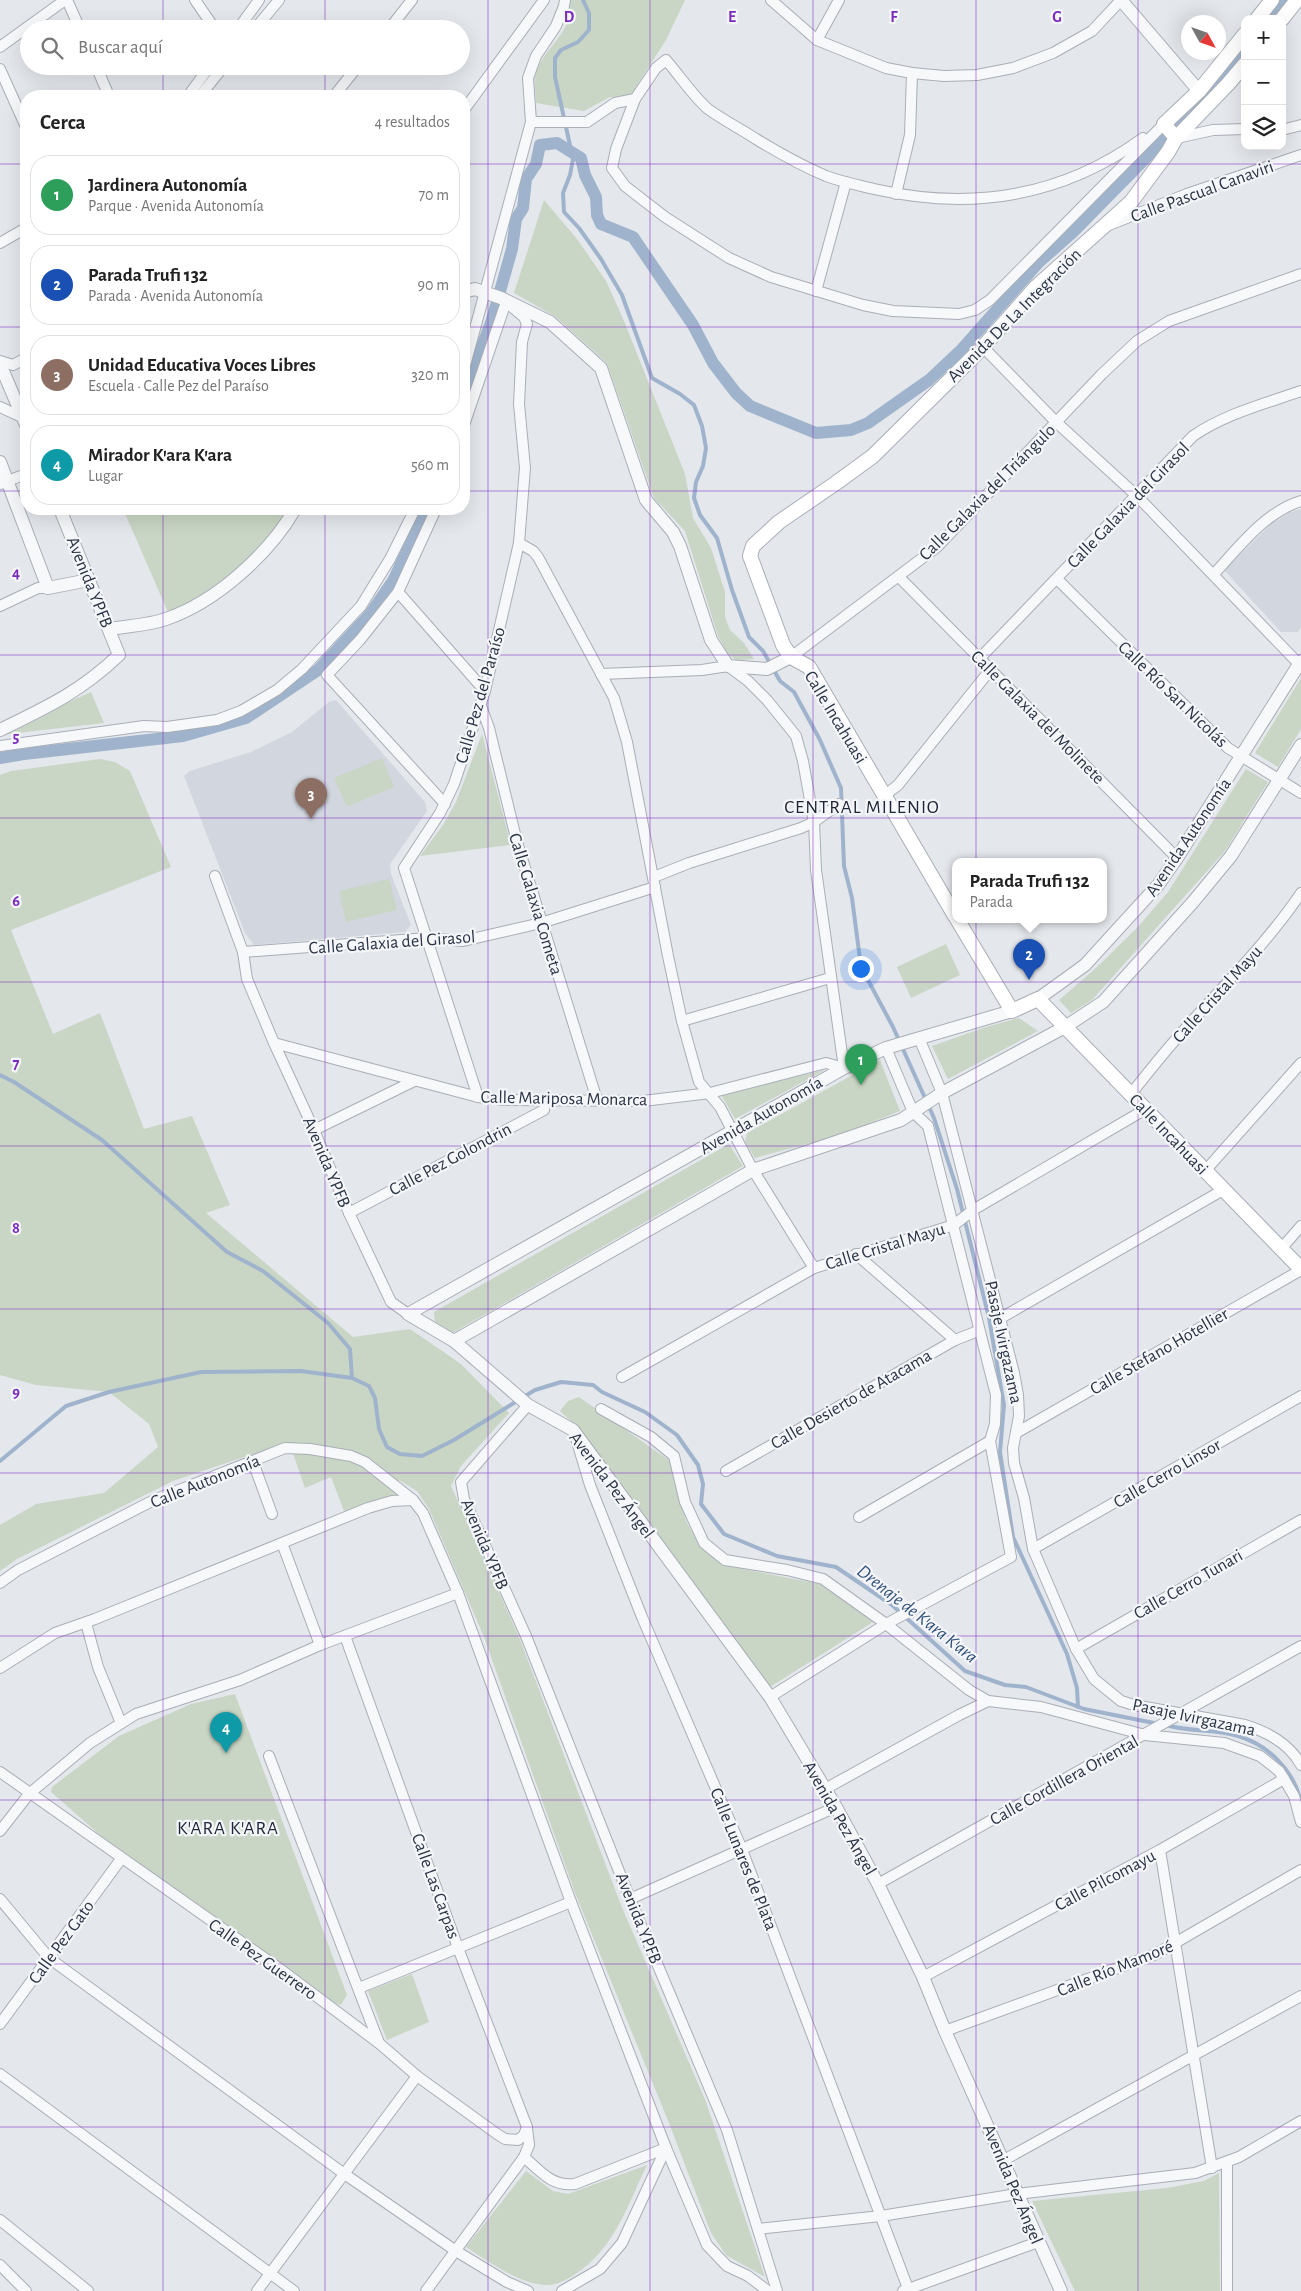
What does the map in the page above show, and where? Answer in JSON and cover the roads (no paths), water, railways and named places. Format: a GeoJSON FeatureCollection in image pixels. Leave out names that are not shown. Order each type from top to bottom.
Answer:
{"type":"FeatureCollection","features":[{"type":"Feature","properties":{"kind":"main road"},"geometry":{"type":"LineString","coordinates":[[1260,15],[1272,0]]}},
{"type":"Feature","properties":{"kind":"main road"},"geometry":{"type":"LineString","coordinates":[[1285,15],[1297,0]]}},
{"type":"Feature","properties":{"kind":"main road","name":"Avenida De La Integración"},"geometry":{"type":"LineString","coordinates":[[1164,124],[1199,91],[1241,39]]}},
{"type":"Feature","properties":{"kind":"main road","name":"Avenida De La Integración"},"geometry":{"type":"LineString","coordinates":[[899,431],[983,347],[1036,287],[1131,202],[1168,152],[1176,138],[1241,69]]}},
{"type":"Feature","properties":{"kind":"main road"},"geometry":{"type":"LineString","coordinates":[[1164,124],[1176,138]]}},
{"type":"Feature","properties":{"kind":"main road","name":"Calle Incahuasi"},"geometry":{"type":"LineString","coordinates":[[899,431],[873,456],[778,522],[753,546],[750,556],[783,645],[785,660],[809,667],[952,911]]}},
{"type":"Feature","properties":{"kind":"main road","name":"Calle Incahuasi"},"geometry":{"type":"LineString","coordinates":[[959,923],[1012,1011]]}},
{"type":"Feature","properties":{"kind":"main road","name":"Calle Incahuasi"},"geometry":{"type":"LineString","coordinates":[[1038,999],[1301,1270]]}},
{"type":"Feature","properties":{"kind":"main road","name":"Avenida Autonomía"},"geometry":{"type":"LineString","coordinates":[[1012,1011],[1038,999]]}},
{"type":"Feature","properties":{"kind":"street"},"geometry":{"type":"LineString","coordinates":[[38,20],[66,0],[76,20]]}},
{"type":"Feature","properties":{"kind":"street"},"geometry":{"type":"LineString","coordinates":[[195,0],[209,20]]}},
{"type":"Feature","properties":{"kind":"street"},"geometry":{"type":"LineString","coordinates":[[245,20],[259,0]]}},
{"type":"Feature","properties":{"kind":"street"},"geometry":{"type":"LineString","coordinates":[[263,20],[279,0]]}},
{"type":"Feature","properties":{"kind":"street"},"geometry":{"type":"LineString","coordinates":[[396,20],[412,0]]}},
{"type":"Feature","properties":{"kind":"street"},"geometry":{"type":"LineString","coordinates":[[470,102],[544,0]]}},
{"type":"Feature","properties":{"kind":"street"},"geometry":{"type":"LineString","coordinates":[[470,401],[496,297],[531,122],[528,78],[536,56],[556,26],[565,0]]}},
{"type":"Feature","properties":{"kind":"street"},"geometry":{"type":"LineString","coordinates":[[771,0],[817,40],[862,60],[912,73],[944,76],[977,74],[1013,68],[1053,53],[1092,31],[1121,0],[1199,91]]}},
{"type":"Feature","properties":{"kind":"street"},"geometry":{"type":"LineString","coordinates":[[817,40],[839,0]]}},
{"type":"Feature","properties":{"kind":"street"},"geometry":{"type":"LineString","coordinates":[[0,47],[20,33]]}},
{"type":"Feature","properties":{"kind":"street"},"geometry":{"type":"LineString","coordinates":[[846,182],[816,291],[771,276],[729,258],[665,218],[625,186],[612,168],[616,150],[635,99],[656,68],[666,60],[708,108],[801,165],[846,182],[896,194],[947,200],[1011,195],[1042,188],[1098,167],[1124,152],[1164,124]]}},
{"type":"Feature","properties":{"kind":"street"},"geometry":{"type":"LineString","coordinates":[[0,69],[20,114]]}},
{"type":"Feature","properties":{"kind":"street"},"geometry":{"type":"LineString","coordinates":[[896,194],[910,135],[912,73]]}},
{"type":"Feature","properties":{"kind":"street"},"geometry":{"type":"LineString","coordinates":[[100,75],[106,90]]}},
{"type":"Feature","properties":{"kind":"street"},"geometry":{"type":"LineString","coordinates":[[192,90],[203,75]]}},
{"type":"Feature","properties":{"kind":"street"},"geometry":{"type":"LineString","coordinates":[[205,90],[217,75]]}},
{"type":"Feature","properties":{"kind":"street"},"geometry":{"type":"LineString","coordinates":[[339,90],[351,75]]}},
{"type":"Feature","properties":{"kind":"street"},"geometry":{"type":"LineString","coordinates":[[531,122],[586,122],[615,104],[635,99]]}},
{"type":"Feature","properties":{"kind":"street","name":"Avenida De La Integración"},"geometry":{"type":"LineString","coordinates":[[816,291],[863,305],[893,311],[959,314],[975,310],[990,300],[1164,124]]}},
{"type":"Feature","properties":{"kind":"street"},"geometry":{"type":"LineString","coordinates":[[1286,129],[1301,125]]}},
{"type":"Feature","properties":{"kind":"street"},"geometry":{"type":"LineString","coordinates":[[1176,138],[1214,130],[1241,129]]}},
{"type":"Feature","properties":{"kind":"street","name":"Calle Pascual Canaviri"},"geometry":{"type":"LineString","coordinates":[[1104,227],[1187,194],[1301,155]]}},
{"type":"Feature","properties":{"kind":"street"},"geometry":{"type":"LineString","coordinates":[[0,243],[20,231]]}},
{"type":"Feature","properties":{"kind":"street","name":"Calle Galaxia del Triángulo"},"geometry":{"type":"LineString","coordinates":[[601,674],[702,670],[728,666],[767,669],[785,660],[937,547],[1102,374],[1154,328],[1301,274]]}},
{"type":"Feature","properties":{"kind":"street"},"geometry":{"type":"LineString","coordinates":[[470,290],[475,289],[496,297],[550,322],[601,368],[646,500],[673,532],[680,546],[711,640],[728,666],[748,680],[796,736],[803,761],[814,822],[816,870],[844,1068]]}},
{"type":"Feature","properties":{"kind":"street"},"geometry":{"type":"LineString","coordinates":[[470,355],[496,297]]}},
{"type":"Feature","properties":{"kind":"street","name":"Calle Pez del Paraíso"},"geometry":{"type":"LineString","coordinates":[[478,1097],[404,868],[445,804],[454,784],[481,706],[519,543],[525,468],[519,404],[522,342],[526,324],[524,317],[496,297]]}},
{"type":"Feature","properties":{"kind":"street"},"geometry":{"type":"LineString","coordinates":[[983,347],[1056,422],[1137,496],[1300,662]]}},
{"type":"Feature","properties":{"kind":"street"},"geometry":{"type":"LineString","coordinates":[[0,363],[13,365],[20,361]]}},
{"type":"Feature","properties":{"kind":"street"},"geometry":{"type":"LineString","coordinates":[[0,363],[20,409]]}},
{"type":"Feature","properties":{"kind":"street","name":"Calle Galaxia del Girasol"},"geometry":{"type":"LineString","coordinates":[[980,658],[1181,448],[1207,426],[1228,416],[1301,391]]}},
{"type":"Feature","properties":{"kind":"street"},"geometry":{"type":"LineString","coordinates":[[0,407],[20,418]]}},
{"type":"Feature","properties":{"kind":"street"},"geometry":{"type":"LineString","coordinates":[[0,462],[4,483],[48,588]]}},
{"type":"Feature","properties":{"kind":"street"},"geometry":{"type":"LineString","coordinates":[[4,483],[20,476]]}},
{"type":"Feature","properties":{"kind":"street"},"geometry":{"type":"LineString","coordinates":[[1214,574],[1249,536],[1275,513],[1301,501]]}},
{"type":"Feature","properties":{"kind":"street","name":"Avenida YPFB"},"geometry":{"type":"LineString","coordinates":[[0,730],[62,699],[95,678],[119,656],[62,515]]}},
{"type":"Feature","properties":{"kind":"street"},"geometry":{"type":"LineString","coordinates":[[109,629],[164,620],[188,611],[224,586],[260,555],[291,515]]}},
{"type":"Feature","properties":{"kind":"street"},"geometry":{"type":"LineString","coordinates":[[0,746],[144,726],[167,727],[217,720],[241,711],[277,690],[302,669],[361,606],[390,559],[412,515]]}},
{"type":"Feature","properties":{"kind":"street"},"geometry":{"type":"LineString","coordinates":[[433,515],[398,592],[360,640],[327,675],[445,804]]}},
{"type":"Feature","properties":{"kind":"street"},"geometry":{"type":"LineString","coordinates":[[519,543],[533,551],[538,557],[614,698],[627,742],[682,1021],[699,1082],[720,1107],[753,1170],[814,1268]]}},
{"type":"Feature","properties":{"kind":"street","name":"Calle Galaxia del Molinete"},"geometry":{"type":"LineString","coordinates":[[899,577],[1177,858]]}},
{"type":"Feature","properties":{"kind":"street","name":"Calle Río San Nicolás"},"geometry":{"type":"LineString","coordinates":[[1057,579],[1228,748],[1301,793]]}},
{"type":"Feature","properties":{"kind":"street"},"geometry":{"type":"LineString","coordinates":[[0,606],[38,588],[48,588],[88,580]]}},
{"type":"Feature","properties":{"kind":"street"},"geometry":{"type":"LineString","coordinates":[[398,592],[485,691]]}},
{"type":"Feature","properties":{"kind":"street","name":"Avenida Autonomía"},"geometry":{"type":"LineString","coordinates":[[1038,999],[1091,959],[1158,885],[1177,858],[1300,662]]}},
{"type":"Feature","properties":{"kind":"street"},"geometry":{"type":"LineString","coordinates":[[884,796],[898,784],[991,669]]}},
{"type":"Feature","properties":{"kind":"street","name":"Calle Galaxia Cometa"},"geometry":{"type":"LineString","coordinates":[[481,706],[489,728],[517,842],[597,1100]]}},
{"type":"Feature","properties":{"kind":"street"},"geometry":{"type":"LineString","coordinates":[[454,1342],[753,1170],[901,1120],[942,1093],[1065,1028],[1103,1002],[1193,902],[1231,856],[1301,745]]}},
{"type":"Feature","properties":{"kind":"street","name":"Calle Galaxia del Girasol"},"geometry":{"type":"LineString","coordinates":[[243,952],[428,938],[463,941],[541,923],[654,882],[689,863],[801,828],[814,822],[839,804]]}},
{"type":"Feature","properties":{"kind":"street","name":"Avenida YPFB"},"geometry":{"type":"LineString","coordinates":[[215,876],[243,952],[247,980],[349,1213],[391,1302],[454,1342],[528,1406],[460,1482],[464,1499],[526,1636],[630,1899],[728,2130],[777,2291]]}},
{"type":"Feature","properties":{"kind":"street","name":"Calle Cristal Mayu"},"geometry":{"type":"LineString","coordinates":[[1131,1094],[1176,1039],[1280,924],[1301,893]]}},
{"type":"Feature","properties":{"kind":"street"},"geometry":{"type":"LineString","coordinates":[[682,1021],[830,978]]}},
{"type":"Feature","properties":{"kind":"street","name":"Avenida Autonomía"},"geometry":{"type":"LineString","coordinates":[[408,1314],[844,1068],[886,1048],[1012,1011]]}},
{"type":"Feature","properties":{"kind":"street","name":"Pasaje Ivirgazama"},"geometry":{"type":"LineString","coordinates":[[919,1038],[942,1093],[1001,1318],[1018,1395],[1019,1416],[1013,1448],[1014,1463],[1024,1498],[1033,1549],[1076,1649],[1094,1679],[1121,1700],[1134,1706],[1245,1725],[1262,1730],[1289,1748],[1301,1764]]}},
{"type":"Feature","properties":{"kind":"street","name":"Calle Mariposa Monarca"},"geometry":{"type":"LineString","coordinates":[[274,1043],[478,1097],[546,1101],[643,1101],[710,1093],[826,1063],[844,1068]]}},
{"type":"Feature","properties":{"kind":"street","name":"Pasaje Ivirgazama"},"geometry":{"type":"LineString","coordinates":[[886,1048],[913,1112],[928,1126],[954,1224],[978,1331],[996,1395],[995,1424],[990,1441],[1011,1557],[886,1624]]}},
{"type":"Feature","properties":{"kind":"street"},"geometry":{"type":"LineString","coordinates":[[1205,1171],[1301,1063]]}},
{"type":"Feature","properties":{"kind":"street"},"geometry":{"type":"LineString","coordinates":[[314,1130],[414,1081]]}},
{"type":"Feature","properties":{"kind":"street","name":"Calle Pez Golondrin"},"geometry":{"type":"LineString","coordinates":[[349,1213],[544,1110],[546,1101]]}},
{"type":"Feature","properties":{"kind":"street","name":"Calle Cristal Mayu"},"geometry":{"type":"LineString","coordinates":[[622,1378],[814,1268],[954,1224],[973,1210],[1146,1109]]}},
{"type":"Feature","properties":{"kind":"street"},"geometry":{"type":"LineString","coordinates":[[1001,1318],[1223,1190]]}},
{"type":"Feature","properties":{"kind":"street"},"geometry":{"type":"LineString","coordinates":[[1281,1249],[1301,1226]]}},
{"type":"Feature","properties":{"kind":"street"},"geometry":{"type":"LineString","coordinates":[[856,1254],[955,1340]]}},
{"type":"Feature","properties":{"kind":"street","name":"Calle Stefano Hotellier"},"geometry":{"type":"LineString","coordinates":[[1016,1432],[1301,1270]]}},
{"type":"Feature","properties":{"kind":"street","name":"Calle Desierto de Atacama"},"geometry":{"type":"LineString","coordinates":[[726,1471],[955,1340],[978,1331]]}},
{"type":"Feature","properties":{"kind":"street","name":"Calle Cerro Linsor"},"geometry":{"type":"LineString","coordinates":[[1033,1549],[1301,1396]]}},
{"type":"Feature","properties":{"kind":"street","name":"Avenida Pez Ángel"},"geometry":{"type":"LineString","coordinates":[[528,1406],[573,1430],[770,1697],[836,1807],[878,1884],[923,1977],[945,2031],[1061,2291]]}},
{"type":"Feature","properties":{"kind":"street","name":"Pasaje Ivirgazama"},"geometry":{"type":"LineString","coordinates":[[601,1409],[651,1437],[674,1456],[685,1502],[704,1543],[725,1560],[787,1570],[823,1579],[886,1624],[969,1690],[988,1701],[1041,1707],[1145,1735],[1224,1743],[1239,1747],[1266,1760],[1279,1771],[1294,1796],[1301,1822]]}},
{"type":"Feature","properties":{"kind":"street","name":"Calle Lunares de Plata"},"geometry":{"type":"LineString","coordinates":[[573,1430],[590,1485],[642,1617],[742,1847],[907,2290]]}},
{"type":"Feature","properties":{"kind":"street"},"geometry":{"type":"LineString","coordinates":[[859,1517],[990,1441]]}},
{"type":"Feature","properties":{"kind":"street","name":"Calle Autonomía"},"geometry":{"type":"LineString","coordinates":[[0,1583],[18,1570],[154,1500],[285,1448],[310,1449],[351,1456],[373,1468],[413,1500]]}},
{"type":"Feature","properties":{"kind":"street"},"geometry":{"type":"LineString","coordinates":[[253,1462],[272,1514]]}},
{"type":"Feature","properties":{"kind":"street"},"geometry":{"type":"LineString","coordinates":[[0,1668],[55,1633],[368,1508],[392,1501],[413,1500],[423,1513],[458,1593],[571,1902],[666,2148],[707,2245],[727,2266],[748,2276],[768,2291]]}},
{"type":"Feature","properties":{"kind":"street","name":"Calle Cerro Tunari"},"geometry":{"type":"LineString","coordinates":[[1076,1649],[1301,1520]]}},
{"type":"Feature","properties":{"kind":"street"},"geometry":{"type":"LineString","coordinates":[[282,1543],[320,1645]]}},
{"type":"Feature","properties":{"kind":"street"},"geometry":{"type":"LineString","coordinates":[[0,1831],[29,1794],[90,1743],[136,1714],[240,1680],[320,1645],[458,1593]]}},
{"type":"Feature","properties":{"kind":"street"},"geometry":{"type":"LineString","coordinates":[[86,1622],[98,1667],[121,1724]]}},
{"type":"Feature","properties":{"kind":"street"},"geometry":{"type":"LineString","coordinates":[[770,1697],[886,1624]]}},
{"type":"Feature","properties":{"kind":"street","name":"Calle Las Carpas"},"geometry":{"type":"LineString","coordinates":[[345,1636],[526,2131]]}},
{"type":"Feature","properties":{"kind":"street","name":"Calle Cordillera Oriental"},"geometry":{"type":"LineString","coordinates":[[878,1884],[1301,1646]]}},
{"type":"Feature","properties":{"kind":"street"},"geometry":{"type":"LineString","coordinates":[[825,1789],[988,1701]]}},
{"type":"Feature","properties":{"kind":"street"},"geometry":{"type":"LineString","coordinates":[[269,1756],[380,2044]]}},
{"type":"Feature","properties":{"kind":"street","name":"Calle Pez Guerrero"},"geometry":{"type":"LineString","coordinates":[[0,1772],[121,1859],[280,1969],[380,2044],[417,2076],[505,2139],[518,2140],[526,2131]]}},
{"type":"Feature","properties":{"kind":"street","name":"Calle Pilcomayu"},"geometry":{"type":"LineString","coordinates":[[923,1977],[1160,1850],[1284,1779]]}},
{"type":"Feature","properties":{"kind":"street"},"geometry":{"type":"LineString","coordinates":[[630,1899],[742,1847],[836,1807]]}},
{"type":"Feature","properties":{"kind":"street"},"geometry":{"type":"LineString","coordinates":[[1160,1850],[1212,2168]]}},
{"type":"Feature","properties":{"kind":"street","name":"Calle Pez Gato"},"geometry":{"type":"LineString","coordinates":[[0,2024],[121,1859]]}},
{"type":"Feature","properties":{"kind":"street","name":"Calle Río Mamoré"},"geometry":{"type":"LineString","coordinates":[[945,2031],[1156,1954],[1301,1870]]}},
{"type":"Feature","properties":{"kind":"street"},"geometry":{"type":"LineString","coordinates":[[0,1899],[49,1958],[343,2173],[456,2250],[507,2282],[528,2291]]}},
{"type":"Feature","properties":{"kind":"street"},"geometry":{"type":"LineString","coordinates":[[359,1988],[571,1902]]}},
{"type":"Feature","properties":{"kind":"street"},"geometry":{"type":"LineString","coordinates":[[1004,2160],[1301,1996]]}},
{"type":"Feature","properties":{"kind":"street"},"geometry":{"type":"LineString","coordinates":[[0,2074],[294,2291]]}},
{"type":"Feature","properties":{"kind":"street"},"geometry":{"type":"LineString","coordinates":[[257,2291],[417,2076]]}},
{"type":"Feature","properties":{"kind":"street"},"geometry":{"type":"LineString","coordinates":[[758,2229],[881,2216],[1017,2194],[1172,2177],[1212,2168],[1228,2162],[1301,2121]]}},
{"type":"Feature","properties":{"kind":"street"},"geometry":{"type":"LineString","coordinates":[[426,2291],[524,2157],[529,2146],[526,2131]]}},
{"type":"Feature","properties":{"kind":"street"},"geometry":{"type":"LineString","coordinates":[[524,2157],[551,2180],[564,2186],[575,2184],[666,2148]]}},
{"type":"Feature","properties":{"kind":"street"},"geometry":{"type":"LineString","coordinates":[[562,2291],[600,2269],[622,2243],[666,2148]]}},
{"type":"Feature","properties":{"kind":"street"},"geometry":{"type":"LineString","coordinates":[[1228,2162],[1228,2291]]}},
{"type":"Feature","properties":{"kind":"street"},"geometry":{"type":"LineString","coordinates":[[0,2220],[88,2291]]}},
{"type":"Feature","properties":{"kind":"street"},"geometry":{"type":"LineString","coordinates":[[907,2290],[1038,2242]]}},
{"type":"Feature","properties":{"kind":"street"},"geometry":{"type":"LineString","coordinates":[[0,2265],[25,2291]]}},
{"type":"Feature","properties":{"kind":"waterway"},"geometry":{"type":"LineString","coordinates":[[583,0],[589,13],[589,30],[578,42],[561,50],[555,58],[555,77],[573,159],[570,175],[563,193],[564,212],[579,228],[601,259],[622,295],[652,378],[680,394],[694,405],[702,426],[706,448],[703,466],[696,482],[694,498],[700,515],[717,538],[732,590],[749,637],[763,651],[780,681],[794,692],[820,740],[841,788],[844,866],[852,898],[861,967],[893,1027],[934,1118],[957,1189],[989,1318],[1004,1405],[1000,1452],[1013,1537],[1067,1654],[1077,1688],[1078,1707]]}},
{"type":"Feature","properties":{"kind":"waterway"},"geometry":{"type":"LineString","coordinates":[[1274,15],[1287,0]]}},
{"type":"Feature","properties":{"kind":"waterway"},"geometry":{"type":"LineString","coordinates":[[470,378],[491,323],[512,249],[516,219],[523,208],[526,179],[536,164],[540,145],[557,143],[581,158],[585,175],[596,197],[597,215],[601,224],[633,237],[693,325],[713,363],[736,393],[750,406],[816,433],[851,430],[868,423],[929,380],[962,349],[1039,262],[1072,233],[1134,170],[1215,87],[1241,56]]}},
{"type":"Feature","properties":{"kind":"waterway"},"geometry":{"type":"LineString","coordinates":[[0,758],[183,736],[246,718],[318,670],[371,613],[393,581],[424,515]]}},
{"type":"Feature","properties":{"kind":"waterway"},"geometry":{"type":"LineString","coordinates":[[0,1075],[14,1082],[102,1140],[227,1252],[263,1271],[328,1323],[350,1349],[352,1378]]}},
{"type":"Feature","properties":{"kind":"waterway","name":"Drenaje de K'ara K'ara"},"geometry":{"type":"LineString","coordinates":[[0,1461],[66,1406],[109,1392],[201,1372],[301,1371],[352,1378],[369,1386],[375,1398],[379,1429],[387,1447],[400,1454],[422,1456],[454,1440],[535,1390],[561,1382],[593,1385],[602,1392],[645,1412],[677,1435],[698,1465],[703,1484],[701,1504],[724,1534],[777,1556],[836,1567],[892,1605],[965,1671],[1005,1685],[1026,1687],[1084,1709],[1159,1724]]}},
{"type":"Feature","properties":{"kind":"waterway","name":"Drenaje de K'ara K'ara"},"geometry":{"type":"LineString","coordinates":[[1166,1725],[1238,1736],[1260,1746],[1279,1761],[1287,1771],[1298,1792],[1301,1803]]}},
{"type":"Feature","properties":{"kind":"place","name":"Unidad Educativa Voces Libres"},"geometry":{"type":"Point","coordinates":[311,819]}},
{"type":"Feature","properties":{"kind":"place","name":"Parada Trufi 132"},"geometry":{"type":"Point","coordinates":[1029,980]}},
{"type":"Feature","properties":{"kind":"place","name":"Jardinera Autonomía"},"geometry":{"type":"Point","coordinates":[861,1085]}},
{"type":"Feature","properties":{"kind":"place","name":"Mirador K'ara K'ara"},"geometry":{"type":"Point","coordinates":[226,1753]}},
{"type":"Feature","properties":{"kind":"district","name":"CENTRAL MILENIO"},"geometry":{"type":"Point","coordinates":[862,806]}},
{"type":"Feature","properties":{"kind":"district","name":"K'ARA K'ARA"},"geometry":{"type":"Point","coordinates":[228,1827]}}]}
